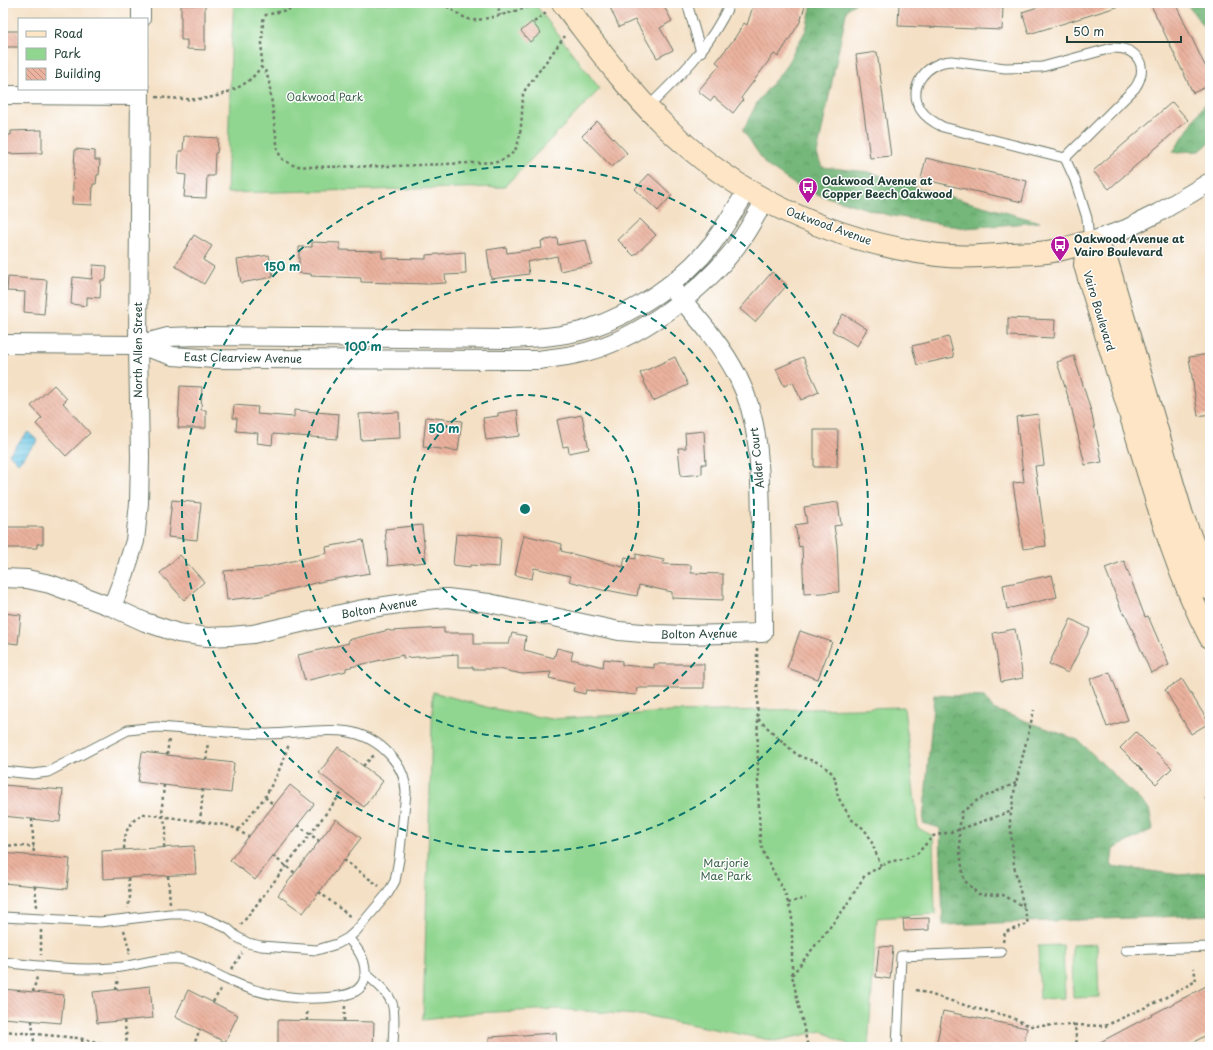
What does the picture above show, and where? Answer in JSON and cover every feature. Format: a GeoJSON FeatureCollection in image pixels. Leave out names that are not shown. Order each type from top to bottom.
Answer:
{"type":"FeatureCollection","features":[{"type":"Feature","properties":{"kind":"street"},"geometry":{"type":"LineString","coordinates":[[141,3],[141,18]]}},
{"type":"Feature","properties":{"kind":"street","name":"Oakwood Avenue"},"geometry":{"type":"LineString","coordinates":[[555,8],[647,108],[684,143],[726,176],[756,196],[783,210],[838,232],[876,243],[938,255],[975,257],[1052,252],[1089,242],[1126,229],[1209,185]]}},
{"type":"Feature","properties":{"kind":"street"},"geometry":{"type":"LineString","coordinates":[[3,95],[144,94]]}},
{"type":"Feature","properties":{"kind":"street","name":"North Allen Street"},"geometry":{"type":"LineString","coordinates":[[112,607],[125,574],[135,541],[139,503],[140,457],[138,345],[144,94]]}},
{"type":"Feature","properties":{"kind":"street","name":"East Clearview Avenue"},"geometry":{"type":"LineString","coordinates":[[3,344],[138,345],[173,356],[214,359],[355,348],[522,349],[544,338],[587,329],[638,307],[685,274],[756,196]]}},
{"type":"Feature","properties":{"kind":"street","name":"East Clearview Avenue"},"geometry":{"type":"LineString","coordinates":[[522,349],[538,360],[577,354],[607,345],[643,328],[682,300],[713,273],[742,238],[756,196]]}},
{"type":"Feature","properties":{"kind":"street","name":"Vairo Boulevard"},"geometry":{"type":"LineString","coordinates":[[1089,242],[1086,254],[1086,266],[1172,518],[1179,570],[1201,589],[1210,637]]}},
{"type":"Feature","properties":{"kind":"street","name":"Alder Court"},"geometry":{"type":"LineString","coordinates":[[669,285],[730,360],[746,395],[754,424],[760,475],[760,637]]}},
{"type":"Feature","properties":{"kind":"street","name":"Bolton Avenue"},"geometry":{"type":"LineString","coordinates":[[3,578],[26,579],[50,584],[112,607],[145,622],[178,633],[207,637],[253,634],[358,610],[447,598],[489,603],[619,631],[654,634],[760,637]]}},
{"type":"Feature","properties":{"kind":"lane"},"geometry":{"type":"LineString","coordinates":[[687,3],[701,52]]}},
{"type":"Feature","properties":{"kind":"lane"},"geometry":{"type":"LineString","coordinates":[[647,108],[681,76],[701,52],[730,3]]}},
{"type":"Feature","properties":{"kind":"lane"},"geometry":{"type":"LineString","coordinates":[[1120,47],[1129,50],[1137,57],[1141,64],[1142,73],[1140,81],[1135,88],[1065,158],[943,127],[921,110],[916,99],[916,90],[921,78],[935,64],[943,62],[951,61],[1005,68],[1042,66],[1112,48],[1120,47]]}},
{"type":"Feature","properties":{"kind":"lane"},"geometry":{"type":"LineString","coordinates":[[1065,158],[1075,180],[1087,218],[1089,242]]}},
{"type":"Feature","properties":{"kind":"lane"},"geometry":{"type":"LineString","coordinates":[[3,772],[33,774],[48,772],[128,730],[157,727],[268,734],[340,730],[354,732],[375,742],[395,761],[404,776],[406,784],[396,881],[362,925],[348,938],[337,944],[317,950],[261,946],[238,937],[228,928],[203,918],[186,914],[170,914],[100,922],[3,917]]}},
{"type":"Feature","properties":{"kind":"lane"},"geometry":{"type":"LineString","coordinates":[[3,962],[91,969],[113,968],[165,959],[178,959],[257,991],[305,998],[332,998],[345,996],[358,991],[364,980],[365,973],[360,954],[356,946],[348,938]]}},
{"type":"Feature","properties":{"kind":"lane"},"geometry":{"type":"LineString","coordinates":[[1126,950],[1210,947]]}},
{"type":"Feature","properties":{"kind":"lane"},"geometry":{"type":"LineString","coordinates":[[897,1047],[901,956],[1001,952]]}},
{"type":"Feature","properties":{"kind":"lane"},"geometry":{"type":"LineString","coordinates":[[365,973],[387,994],[392,1004],[394,1023],[393,1047]]}},
{"type":"Feature","properties":{"kind":"path"},"geometry":{"type":"LineString","coordinates":[[144,94],[203,100],[216,98],[247,83],[261,67],[264,16],[314,3]]}},
{"type":"Feature","properties":{"kind":"path"},"geometry":{"type":"LineString","coordinates":[[442,3],[474,21],[538,3]]}},
{"type":"Feature","properties":{"kind":"path"},"geometry":{"type":"LineString","coordinates":[[496,3],[501,14]]}},
{"type":"Feature","properties":{"kind":"path"},"geometry":{"type":"LineString","coordinates":[[534,22],[555,8]]}},
{"type":"Feature","properties":{"kind":"path"},"geometry":{"type":"LineString","coordinates":[[261,67],[266,72],[269,81],[278,151],[282,158],[290,164],[295,166],[314,167],[497,162],[509,156],[515,150],[518,142],[525,90],[565,36]]}},
{"type":"Feature","properties":{"kind":"path"},"geometry":{"type":"LineString","coordinates":[[760,637],[757,718],[760,840],[764,854],[785,894],[792,916],[792,975],[808,1047]]}},
{"type":"Feature","properties":{"kind":"path"},"geometry":{"type":"LineString","coordinates":[[1001,952],[1005,932],[1028,924],[1014,866],[1010,820],[1016,783],[1034,710]]}},
{"type":"Feature","properties":{"kind":"path"},"geometry":{"type":"LineString","coordinates":[[757,718],[795,753],[801,757],[820,763],[829,770],[835,778],[838,797],[851,819],[864,829],[870,838],[881,866]]}},
{"type":"Feature","properties":{"kind":"path"},"geometry":{"type":"LineString","coordinates":[[206,760],[210,731]]}},
{"type":"Feature","properties":{"kind":"path"},"geometry":{"type":"LineString","coordinates":[[238,830],[265,797],[278,773],[289,746],[288,732]]}},
{"type":"Feature","properties":{"kind":"path"},"geometry":{"type":"LineString","coordinates":[[1016,783],[980,800],[962,812],[959,830],[960,853],[964,880],[978,894],[1003,895],[1024,907]]}},
{"type":"Feature","properties":{"kind":"path"},"geometry":{"type":"LineString","coordinates":[[164,785],[163,817],[166,827],[164,847]]}},
{"type":"Feature","properties":{"kind":"path"},"geometry":{"type":"LineString","coordinates":[[200,822],[203,790]]}},
{"type":"Feature","properties":{"kind":"path"},"geometry":{"type":"LineString","coordinates":[[213,1002],[245,948],[241,924],[287,866],[343,791]]}},
{"type":"Feature","properties":{"kind":"path"},"geometry":{"type":"LineString","coordinates":[[265,797],[274,805]]}},
{"type":"Feature","properties":{"kind":"path"},"geometry":{"type":"LineString","coordinates":[[1205,798],[1210,800]]}},
{"type":"Feature","properties":{"kind":"path"},"geometry":{"type":"LineString","coordinates":[[792,975],[844,909],[866,875],[889,862],[917,854],[933,836],[959,830],[1012,811]]}},
{"type":"Feature","properties":{"kind":"path"},"geometry":{"type":"LineString","coordinates":[[124,849],[125,835],[130,825],[135,818],[144,814],[226,825],[249,837]]}},
{"type":"Feature","properties":{"kind":"path"},"geometry":{"type":"LineString","coordinates":[[32,819],[34,856]]}},
{"type":"Feature","properties":{"kind":"path"},"geometry":{"type":"LineString","coordinates":[[298,825],[319,841]]}},
{"type":"Feature","properties":{"kind":"path"},"geometry":{"type":"LineString","coordinates":[[3,844],[34,847]]}},
{"type":"Feature","properties":{"kind":"path"},"geometry":{"type":"LineString","coordinates":[[273,856],[295,873]]}},
{"type":"Feature","properties":{"kind":"path"},"geometry":{"type":"LineString","coordinates":[[344,860],[388,893]]}},
{"type":"Feature","properties":{"kind":"path"},"geometry":{"type":"LineString","coordinates":[[168,876],[170,914]]}},
{"type":"Feature","properties":{"kind":"path"},"geometry":{"type":"LineString","coordinates":[[116,990],[118,979],[130,952],[124,929],[130,897],[128,878]]}},
{"type":"Feature","properties":{"kind":"path"},"geometry":{"type":"LineString","coordinates":[[33,992],[40,966],[42,949],[40,919],[37,909],[35,886]]}},
{"type":"Feature","properties":{"kind":"path"},"geometry":{"type":"LineString","coordinates":[[320,892],[362,925]]}},
{"type":"Feature","properties":{"kind":"path"},"geometry":{"type":"LineString","coordinates":[[788,903],[806,898]]}},
{"type":"Feature","properties":{"kind":"path"},"geometry":{"type":"LineString","coordinates":[[916,990],[974,1008],[1008,1016],[1030,1026],[1105,1026],[1155,1003],[1196,981],[1194,968]]}},
{"type":"Feature","properties":{"kind":"path"},"geometry":{"type":"LineString","coordinates":[[32,1020],[34,1042],[32,1047]]}},
{"type":"Feature","properties":{"kind":"path"},"geometry":{"type":"LineString","coordinates":[[124,1021],[127,1038],[125,1047]]}},
{"type":"Feature","properties":{"kind":"path"},"geometry":{"type":"LineString","coordinates":[[1075,1025],[1077,1047]]}},
{"type":"Feature","properties":{"kind":"path"},"geometry":{"type":"LineString","coordinates":[[193,1047],[200,1030]]}},
{"type":"Feature","properties":{"kind":"path"},"geometry":{"type":"LineString","coordinates":[[3,1031],[82,1039],[120,1047]]}},
{"type":"Feature","properties":{"kind":"path"},"geometry":{"type":"LineString","coordinates":[[82,1039],[83,1047]]}},
{"type":"Feature","properties":{"kind":"green space","name":"Oakwood Park"},"geometry":{"type":"Polygon","coordinates":[[[234,3],[534,3],[600,89],[504,187],[227,193],[234,3]]]}},
{"type":"Feature","properties":{"kind":"green space"},"geometry":{"type":"Polygon","coordinates":[[[812,3],[856,3],[847,9],[817,154],[822,167],[869,172],[908,185],[1040,222],[965,228],[888,215],[803,190],[766,165],[743,130],[758,101],[784,69],[806,30],[812,3]]]}},
{"type":"Feature","properties":{"kind":"green space"},"geometry":{"type":"Polygon","coordinates":[[[1186,3],[1210,3],[1210,35],[1186,3]]]}},
{"type":"Feature","properties":{"kind":"green space"},"geometry":{"type":"Polygon","coordinates":[[[1210,96],[1210,142],[1200,151],[1173,152],[1210,96]]]}},
{"type":"Feature","properties":{"kind":"green space","name":"Marjorie Mae Park"},"geometry":{"type":"Polygon","coordinates":[[[433,692],[490,708],[551,719],[671,712],[904,707],[918,828],[933,836],[935,914],[877,918],[868,1047],[853,1047],[822,1031],[775,1041],[648,1016],[557,1009],[475,1013],[423,1019],[433,692]]]}},
{"type":"Feature","properties":{"kind":"green space"},"geometry":{"type":"Polygon","coordinates":[[[934,695],[984,697],[993,709],[1078,740],[1149,809],[1153,829],[1113,849],[1111,866],[1181,875],[1210,872],[1210,915],[943,925],[940,828],[923,823],[934,695]]]}},
{"type":"Feature","properties":{"kind":"green space"},"geometry":{"type":"Polygon","coordinates":[[[1097,944],[1099,997],[1073,998],[1072,945],[1097,944]]]}},
{"type":"Feature","properties":{"kind":"green space"},"geometry":{"type":"Polygon","coordinates":[[[1063,945],[1065,998],[1040,999],[1038,946],[1063,945]]]}},
{"type":"Feature","properties":{"kind":"water"},"geometry":{"type":"Polygon","coordinates":[[[28,432],[38,441],[18,463],[9,454],[28,432]]]}},
{"type":"Feature","properties":{"kind":"building"},"geometry":{"type":"Polygon","coordinates":[[[608,3],[662,3],[672,21],[660,28],[673,50],[657,58],[635,20],[619,27],[608,3]]]}},
{"type":"Feature","properties":{"kind":"building"},"geometry":{"type":"Polygon","coordinates":[[[754,3],[806,3],[800,22],[778,57],[774,54],[741,98],[743,100],[733,113],[714,97],[711,101],[698,91],[720,65],[716,62],[734,39],[744,23],[747,25],[754,3]]]}},
{"type":"Feature","properties":{"kind":"building"},"geometry":{"type":"Polygon","coordinates":[[[899,3],[1003,7],[1002,30],[898,26],[899,3]]]}},
{"type":"Feature","properties":{"kind":"building"},"geometry":{"type":"Polygon","coordinates":[[[1051,3],[1120,3],[1120,6],[1029,34],[1022,12],[1051,3]]]}},
{"type":"Feature","properties":{"kind":"building"},"geometry":{"type":"Polygon","coordinates":[[[1150,3],[1175,3],[1210,76],[1210,85],[1193,93],[1150,3]]]}},
{"type":"Feature","properties":{"kind":"building"},"geometry":{"type":"Polygon","coordinates":[[[181,5],[205,5],[205,50],[187,49],[187,40],[181,40],[181,5]]]}},
{"type":"Feature","properties":{"kind":"building"},"geometry":{"type":"Polygon","coordinates":[[[532,22],[541,33],[530,42],[521,31],[532,22]]]}},
{"type":"Feature","properties":{"kind":"building"},"geometry":{"type":"Polygon","coordinates":[[[3,31],[18,31],[18,47],[3,47],[3,31]]]}},
{"type":"Feature","properties":{"kind":"building"},"geometry":{"type":"Polygon","coordinates":[[[877,52],[891,156],[870,158],[856,55],[877,52]]]}},
{"type":"Feature","properties":{"kind":"building"},"geometry":{"type":"Polygon","coordinates":[[[1172,102],[1188,120],[1109,189],[1093,171],[1172,102]]]}},
{"type":"Feature","properties":{"kind":"building"},"geometry":{"type":"Polygon","coordinates":[[[597,121],[627,153],[612,167],[582,136],[597,121]]]}},
{"type":"Feature","properties":{"kind":"building"},"geometry":{"type":"Polygon","coordinates":[[[42,130],[42,153],[3,154],[3,135],[11,135],[11,131],[42,130]]]}},
{"type":"Feature","properties":{"kind":"building"},"geometry":{"type":"Polygon","coordinates":[[[184,136],[218,138],[217,153],[215,153],[214,176],[207,176],[206,198],[184,197],[186,175],[178,174],[179,151],[183,151],[184,136]]]}},
{"type":"Feature","properties":{"kind":"building"},"geometry":{"type":"Polygon","coordinates":[[[75,149],[95,151],[95,160],[100,160],[99,175],[97,175],[96,184],[93,184],[92,205],[72,204],[75,149]]]}},
{"type":"Feature","properties":{"kind":"building"},"geometry":{"type":"Polygon","coordinates":[[[926,158],[1027,181],[1022,202],[921,179],[926,158]]]}},
{"type":"Feature","properties":{"kind":"building"},"geometry":{"type":"Polygon","coordinates":[[[649,174],[672,195],[658,211],[635,189],[649,174]]]}},
{"type":"Feature","properties":{"kind":"building"},"geometry":{"type":"Polygon","coordinates":[[[640,219],[656,235],[634,256],[618,240],[640,219]]]}},
{"type":"Feature","properties":{"kind":"building"},"geometry":{"type":"Polygon","coordinates":[[[194,235],[212,246],[203,260],[214,267],[204,284],[175,266],[194,235]]]}},
{"type":"Feature","properties":{"kind":"building"},"geometry":{"type":"Polygon","coordinates":[[[557,238],[558,245],[586,240],[592,264],[560,271],[557,256],[527,262],[529,274],[491,279],[487,250],[506,247],[507,253],[542,248],[541,241],[557,238]]]}},
{"type":"Feature","properties":{"kind":"building"},"geometry":{"type":"Polygon","coordinates":[[[312,242],[340,243],[339,250],[382,251],[382,258],[426,259],[426,255],[465,252],[466,274],[445,275],[446,283],[428,284],[361,282],[361,278],[311,276],[311,274],[299,273],[299,247],[312,247],[312,242]]]}},
{"type":"Feature","properties":{"kind":"building"},"geometry":{"type":"Polygon","coordinates":[[[269,255],[273,277],[241,283],[237,260],[269,255]]]}},
{"type":"Feature","properties":{"kind":"building"},"geometry":{"type":"Polygon","coordinates":[[[93,265],[107,266],[106,280],[101,280],[100,298],[87,297],[87,306],[71,304],[73,277],[92,279],[93,265]]]}},
{"type":"Feature","properties":{"kind":"building"},"geometry":{"type":"Polygon","coordinates":[[[772,272],[787,285],[755,322],[740,309],[772,272]]]}},
{"type":"Feature","properties":{"kind":"building"},"geometry":{"type":"Polygon","coordinates":[[[8,277],[47,280],[44,314],[24,312],[25,292],[7,291],[8,277]]]}},
{"type":"Feature","properties":{"kind":"building"},"geometry":{"type":"Polygon","coordinates":[[[843,314],[867,329],[857,346],[832,331],[843,314]]]}},
{"type":"Feature","properties":{"kind":"building"},"geometry":{"type":"Polygon","coordinates":[[[1008,318],[1055,320],[1054,338],[1008,336],[1008,318]]]}},
{"type":"Feature","properties":{"kind":"building"},"geometry":{"type":"Polygon","coordinates":[[[949,337],[954,357],[917,365],[912,346],[949,337]]]}},
{"type":"Feature","properties":{"kind":"building"},"geometry":{"type":"Polygon","coordinates":[[[1210,354],[1210,414],[1198,416],[1189,357],[1210,354]]]}},
{"type":"Feature","properties":{"kind":"building"},"geometry":{"type":"Polygon","coordinates":[[[1074,356],[1091,411],[1102,462],[1085,465],[1071,406],[1057,362],[1074,356]]]}},
{"type":"Feature","properties":{"kind":"building"},"geometry":{"type":"Polygon","coordinates":[[[675,357],[688,385],[653,401],[640,373],[675,357]]]}},
{"type":"Feature","properties":{"kind":"building"},"geometry":{"type":"Polygon","coordinates":[[[803,357],[819,392],[801,400],[793,382],[784,386],[776,369],[803,357]]]}},
{"type":"Feature","properties":{"kind":"building"},"geometry":{"type":"Polygon","coordinates":[[[54,385],[67,399],[63,403],[90,433],[66,456],[36,424],[42,418],[31,406],[54,385]]]}},
{"type":"Feature","properties":{"kind":"building"},"geometry":{"type":"Polygon","coordinates":[[[180,386],[202,387],[201,410],[206,410],[206,428],[178,428],[180,386]]]}},
{"type":"Feature","properties":{"kind":"building"},"geometry":{"type":"Polygon","coordinates":[[[234,405],[258,407],[257,414],[294,417],[294,410],[339,414],[337,439],[273,434],[272,445],[257,443],[258,433],[236,431],[237,418],[233,418],[234,405]]]}},
{"type":"Feature","properties":{"kind":"building"},"geometry":{"type":"Polygon","coordinates":[[[517,410],[520,436],[486,440],[483,418],[498,416],[498,413],[517,410]]]}},
{"type":"Feature","properties":{"kind":"building"},"geometry":{"type":"Polygon","coordinates":[[[399,412],[400,438],[361,440],[359,414],[399,412]]]}},
{"type":"Feature","properties":{"kind":"building"},"geometry":{"type":"Polygon","coordinates":[[[1038,414],[1044,465],[1035,466],[1046,546],[1023,549],[1013,483],[1024,482],[1016,417],[1038,414]]]}},
{"type":"Feature","properties":{"kind":"building"},"geometry":{"type":"Polygon","coordinates":[[[582,415],[589,449],[569,453],[568,446],[563,447],[557,420],[582,415]]]}},
{"type":"Feature","properties":{"kind":"building"},"geometry":{"type":"Polygon","coordinates":[[[426,417],[462,421],[458,451],[423,447],[426,417]]]}},
{"type":"Feature","properties":{"kind":"building"},"geometry":{"type":"Polygon","coordinates":[[[814,430],[838,430],[837,467],[814,467],[814,430]]]}},
{"type":"Feature","properties":{"kind":"building"},"geometry":{"type":"Polygon","coordinates":[[[704,431],[706,464],[702,464],[702,474],[681,476],[678,448],[686,448],[685,433],[704,431]]]}},
{"type":"Feature","properties":{"kind":"building"},"geometry":{"type":"Polygon","coordinates":[[[172,500],[201,503],[197,540],[168,537],[172,500]]]}},
{"type":"Feature","properties":{"kind":"building"},"geometry":{"type":"Polygon","coordinates":[[[838,502],[841,525],[834,526],[837,545],[839,592],[804,594],[802,546],[799,547],[795,525],[807,523],[804,507],[838,502]]]}},
{"type":"Feature","properties":{"kind":"building"},"geometry":{"type":"Polygon","coordinates":[[[422,525],[426,562],[388,566],[385,529],[422,525]]]}},
{"type":"Feature","properties":{"kind":"building"},"geometry":{"type":"Polygon","coordinates":[[[3,527],[43,527],[43,544],[37,544],[37,548],[3,548],[3,527]]]}},
{"type":"Feature","properties":{"kind":"building"},"geometry":{"type":"Polygon","coordinates":[[[456,534],[501,537],[499,567],[470,565],[470,567],[453,565],[456,534]]]}},
{"type":"Feature","properties":{"kind":"building"},"geometry":{"type":"Polygon","coordinates":[[[524,535],[562,544],[561,551],[623,567],[625,557],[636,559],[636,554],[664,560],[663,564],[691,565],[691,573],[723,574],[723,600],[672,598],[672,592],[639,585],[637,596],[606,591],[569,581],[571,576],[534,568],[532,579],[515,575],[524,535]]]}},
{"type":"Feature","properties":{"kind":"building"},"geometry":{"type":"Polygon","coordinates":[[[363,540],[370,573],[324,581],[262,596],[227,600],[224,571],[266,567],[327,553],[326,547],[363,540]]]}},
{"type":"Feature","properties":{"kind":"building"},"geometry":{"type":"Polygon","coordinates":[[[180,555],[204,582],[184,600],[160,573],[180,555]]]}},
{"type":"Feature","properties":{"kind":"building"},"geometry":{"type":"Polygon","coordinates":[[[1124,561],[1145,617],[1148,616],[1169,665],[1151,673],[1125,613],[1123,614],[1105,568],[1124,561]]]}},
{"type":"Feature","properties":{"kind":"building"},"geometry":{"type":"Polygon","coordinates":[[[1052,575],[1057,597],[1007,609],[1003,585],[1052,575]]]}},
{"type":"Feature","properties":{"kind":"building"},"geometry":{"type":"Polygon","coordinates":[[[3,613],[21,615],[18,644],[3,642],[3,613]]]}},
{"type":"Feature","properties":{"kind":"building"},"geometry":{"type":"Polygon","coordinates":[[[1071,619],[1090,629],[1068,673],[1049,664],[1071,619]]]}},
{"type":"Feature","properties":{"kind":"building"},"geometry":{"type":"Polygon","coordinates":[[[444,628],[444,633],[474,633],[474,644],[509,644],[512,633],[526,636],[524,650],[554,658],[557,648],[573,652],[571,659],[603,667],[604,659],[622,661],[622,665],[654,668],[654,664],[704,664],[704,688],[637,688],[636,695],[586,690],[585,694],[573,691],[575,684],[549,678],[551,672],[522,674],[499,669],[473,669],[473,667],[458,667],[458,654],[403,658],[403,655],[346,668],[346,671],[305,681],[298,655],[349,643],[348,640],[389,630],[444,628]]]}},
{"type":"Feature","properties":{"kind":"building"},"geometry":{"type":"Polygon","coordinates":[[[1015,629],[1023,678],[1001,682],[993,633],[1015,629]]]}},
{"type":"Feature","properties":{"kind":"building"},"geometry":{"type":"Polygon","coordinates":[[[800,631],[832,642],[818,679],[787,668],[800,631]]]}},
{"type":"Feature","properties":{"kind":"building"},"geometry":{"type":"Polygon","coordinates":[[[1110,672],[1128,720],[1107,727],[1090,679],[1110,672]]]}},
{"type":"Feature","properties":{"kind":"building"},"geometry":{"type":"Polygon","coordinates":[[[1182,679],[1209,723],[1191,734],[1165,690],[1182,679]]]}},
{"type":"Feature","properties":{"kind":"building"},"geometry":{"type":"Polygon","coordinates":[[[1136,732],[1172,768],[1156,784],[1120,748],[1136,732]]]}},
{"type":"Feature","properties":{"kind":"building"},"geometry":{"type":"Polygon","coordinates":[[[338,747],[383,781],[364,807],[319,773],[338,747]]]}},
{"type":"Feature","properties":{"kind":"building"},"geometry":{"type":"Polygon","coordinates":[[[142,752],[234,763],[231,793],[138,782],[142,752]]]}},
{"type":"Feature","properties":{"kind":"building"},"geometry":{"type":"Polygon","coordinates":[[[3,785],[63,790],[60,822],[3,816],[3,785]]]}},
{"type":"Feature","properties":{"kind":"building"},"geometry":{"type":"Polygon","coordinates":[[[290,785],[314,804],[255,880],[230,860],[290,785]]]}},
{"type":"Feature","properties":{"kind":"building"},"geometry":{"type":"Polygon","coordinates":[[[336,819],[361,838],[303,913],[278,895],[336,819]]]}},
{"type":"Feature","properties":{"kind":"building"},"geometry":{"type":"Polygon","coordinates":[[[194,846],[196,874],[103,879],[102,851],[194,846]]]}},
{"type":"Feature","properties":{"kind":"building"},"geometry":{"type":"Polygon","coordinates":[[[3,853],[70,859],[67,889],[3,883],[3,853]]]}},
{"type":"Feature","properties":{"kind":"building"},"geometry":{"type":"Polygon","coordinates":[[[929,918],[929,930],[904,931],[903,919],[929,918]]]}},
{"type":"Feature","properties":{"kind":"building"},"geometry":{"type":"Polygon","coordinates":[[[879,946],[893,947],[890,979],[876,977],[879,946]]]}},
{"type":"Feature","properties":{"kind":"building"},"geometry":{"type":"Polygon","coordinates":[[[1210,984],[1210,1033],[1185,1047],[1091,1047],[1210,984]]]}},
{"type":"Feature","properties":{"kind":"building"},"geometry":{"type":"Polygon","coordinates":[[[150,986],[153,1018],[97,1023],[93,992],[150,986]]]}},
{"type":"Feature","properties":{"kind":"building"},"geometry":{"type":"Polygon","coordinates":[[[3,989],[64,995],[61,1023],[3,1018],[3,989]]]}},
{"type":"Feature","properties":{"kind":"building"},"geometry":{"type":"Polygon","coordinates":[[[188,990],[238,1015],[225,1042],[175,1017],[188,990]]]}},
{"type":"Feature","properties":{"kind":"building"},"geometry":{"type":"Polygon","coordinates":[[[943,1011],[1027,1028],[1023,1047],[936,1047],[943,1011]]]}},
{"type":"Feature","properties":{"kind":"building"},"geometry":{"type":"Polygon","coordinates":[[[278,1020],[374,1022],[373,1047],[278,1047],[278,1020]]]}},
{"type":"Feature","properties":{"kind":"building"},"geometry":{"type":"Polygon","coordinates":[[[556,1033],[557,1047],[489,1047],[489,1037],[556,1033]]]}},
{"type":"Feature","properties":{"kind":"place","name":"Oakwood Avenue at Copper Beech Oakwood"},"geometry":{"type":"Point","coordinates":[808,204]}},
{"type":"Feature","properties":{"kind":"place","name":"Oakwood Avenue at Vairo Boulevard"},"geometry":{"type":"Point","coordinates":[1060,262]}}]}
